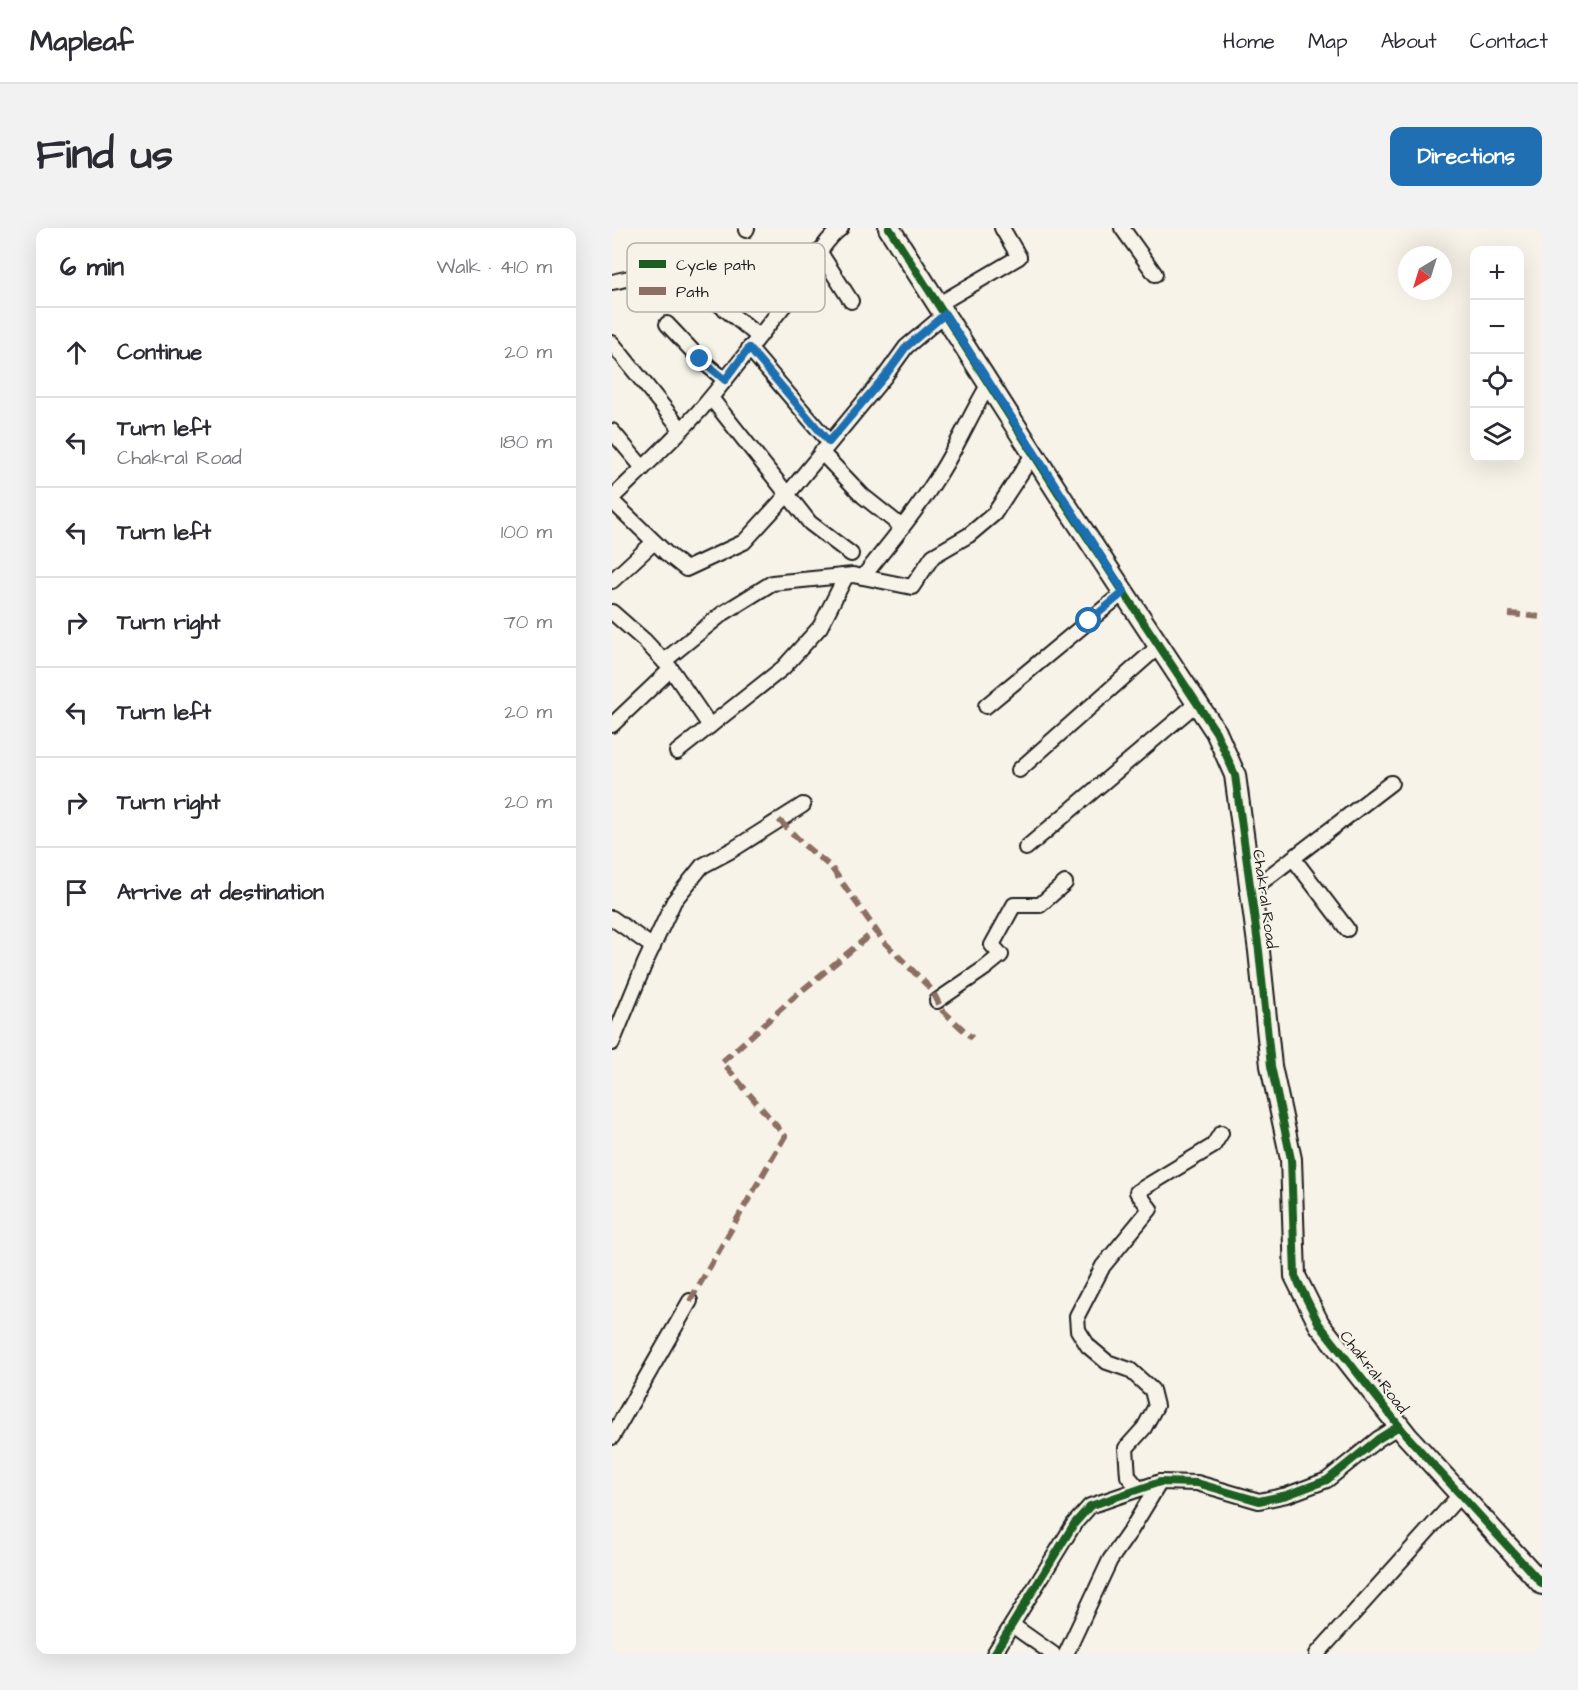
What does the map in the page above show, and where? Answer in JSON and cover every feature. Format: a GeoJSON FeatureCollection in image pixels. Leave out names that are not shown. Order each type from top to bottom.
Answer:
{"type":"FeatureCollection","features":[{"type":"Feature","properties":{"kind":"street"},"geometry":{"type":"LineString","coordinates":[[825,244],[842,228]]}},
{"type":"Feature","properties":{"kind":"street","name":"Chakral Road"},"geometry":{"type":"LineString","coordinates":[[889,228],[1216,732],[1235,775],[1271,1066],[1291,1159],[1295,1276],[1319,1324],[1399,1426],[1542,1584]]}},
{"type":"Feature","properties":{"kind":"street"},"geometry":{"type":"LineString","coordinates":[[778,312],[711,398],[612,500],[654,542],[686,569],[744,543],[787,495],[885,376],[906,347],[942,309],[1019,257],[1002,228]]}},
{"type":"Feature","properties":{"kind":"street"},"geometry":{"type":"LineString","coordinates":[[1122,228],[1155,274]]}},
{"type":"Feature","properties":{"kind":"street"},"geometry":{"type":"LineString","coordinates":[[825,260],[851,301]]}},
{"type":"Feature","properties":{"kind":"street"},"geometry":{"type":"LineString","coordinates":[[612,282],[627,279]]}},
{"type":"Feature","properties":{"kind":"street"},"geometry":{"type":"LineString","coordinates":[[729,312],[758,336]]}},
{"type":"Feature","properties":{"kind":"street"},"geometry":{"type":"LineString","coordinates":[[667,324],[700,359],[725,380]]}},
{"type":"Feature","properties":{"kind":"street"},"geometry":{"type":"LineString","coordinates":[[612,344],[681,429]]}},
{"type":"Feature","properties":{"kind":"street"},"geometry":{"type":"LineString","coordinates":[[749,348],[863,496],[902,527]]}},
{"type":"Feature","properties":{"kind":"street"},"geometry":{"type":"LineString","coordinates":[[863,578],[935,481],[989,384]]}},
{"type":"Feature","properties":{"kind":"street"},"geometry":{"type":"LineString","coordinates":[[711,398],[810,523],[851,554]]}},
{"type":"Feature","properties":{"kind":"street"},"geometry":{"type":"LineString","coordinates":[[612,431],[643,468]]}},
{"type":"Feature","properties":{"kind":"street"},"geometry":{"type":"LineString","coordinates":[[612,725],[667,665],[722,614],[772,584],[846,576],[912,587],[933,556],[969,535],[994,513],[1034,453]]}},
{"type":"Feature","properties":{"kind":"street"},"geometry":{"type":"LineString","coordinates":[[612,581],[654,542]]}},
{"type":"Feature","properties":{"kind":"street"},"geometry":{"type":"LineString","coordinates":[[677,752],[783,668],[820,627],[846,576]]}},
{"type":"Feature","properties":{"kind":"street"},"geometry":{"type":"LineString","coordinates":[[986,706],[1124,592]]}},
{"type":"Feature","properties":{"kind":"street"},"geometry":{"type":"LineString","coordinates":[[612,612],[645,641],[667,665],[710,726]]}},
{"type":"Feature","properties":{"kind":"street"},"geometry":{"type":"LineString","coordinates":[[1019,770],[1159,646]]}},
{"type":"Feature","properties":{"kind":"street"},"geometry":{"type":"LineString","coordinates":[[1026,848],[1197,703]]}},
{"type":"Feature","properties":{"kind":"street"},"geometry":{"type":"LineString","coordinates":[[1250,891],[1391,783]]}},
{"type":"Feature","properties":{"kind":"street"},"geometry":{"type":"LineString","coordinates":[[612,1043],[674,902],[702,866],[732,850],[803,805]]}},
{"type":"Feature","properties":{"kind":"street"},"geometry":{"type":"LineString","coordinates":[[1293,858],[1347,929]]}},
{"type":"Feature","properties":{"kind":"street"},"geometry":{"type":"LineString","coordinates":[[937,1001],[1001,955],[992,945],[1014,906],[1040,905],[1065,883]]}},
{"type":"Feature","properties":{"kind":"street"},"geometry":{"type":"LineString","coordinates":[[612,918],[653,947]]}},
{"type":"Feature","properties":{"kind":"street"},"geometry":{"type":"LineString","coordinates":[[1138,1488],[1128,1476],[1126,1448],[1144,1428],[1156,1406],[1152,1390],[1131,1370],[1107,1362],[1088,1346],[1078,1330],[1077,1316],[1103,1266],[1150,1209],[1137,1192],[1214,1146],[1221,1133]]}},
{"type":"Feature","properties":{"kind":"street"},"geometry":{"type":"LineString","coordinates":[[612,1437],[690,1301]]}},
{"type":"Feature","properties":{"kind":"street"},"geometry":{"type":"LineString","coordinates":[[994,1654],[1074,1524],[1090,1506],[1160,1482],[1197,1483],[1260,1501],[1287,1495],[1327,1480],[1378,1439],[1399,1426]]}},
{"type":"Feature","properties":{"kind":"street"},"geometry":{"type":"LineString","coordinates":[[1065,1654],[1110,1560],[1160,1482]]}},
{"type":"Feature","properties":{"kind":"street"},"geometry":{"type":"LineString","coordinates":[[1317,1654],[1460,1495]]}},
{"type":"Feature","properties":{"kind":"street"},"geometry":{"type":"LineString","coordinates":[[1012,1625],[1053,1654]]}},
{"type":"Feature","properties":{"kind":"marked path"},"geometry":{"type":"LineString","coordinates":[[1509,614],[1542,617]]}},
{"type":"Feature","properties":{"kind":"marked path"},"geometry":{"type":"LineString","coordinates":[[779,820],[831,867],[885,943],[932,990],[942,1010],[972,1038]]}},
{"type":"Feature","properties":{"kind":"marked path"},"geometry":{"type":"LineString","coordinates":[[690,1301],[785,1136],[722,1062],[800,992],[876,930]]}},
{"type":"Feature","properties":{"kind":"cycle path"},"geometry":{"type":"LineString","coordinates":[[889,228],[1066,505],[1216,732],[1235,775],[1259,951],[1271,1066],[1291,1159],[1295,1276],[1319,1324],[1407,1436],[1542,1584]]}},
{"type":"Feature","properties":{"kind":"cycle path"},"geometry":{"type":"LineString","coordinates":[[994,1654],[1074,1524],[1090,1506],[1160,1482],[1197,1483],[1259,1501],[1287,1495],[1327,1480],[1378,1439],[1399,1426]]}},
{"type":"Feature","properties":{"kind":"route"},"geometry":{"type":"LineString","coordinates":[[700,359],[725,380],[749,348],[829,442],[885,376],[906,347],[945,314],[1124,592],[1089,621]]}}]}
